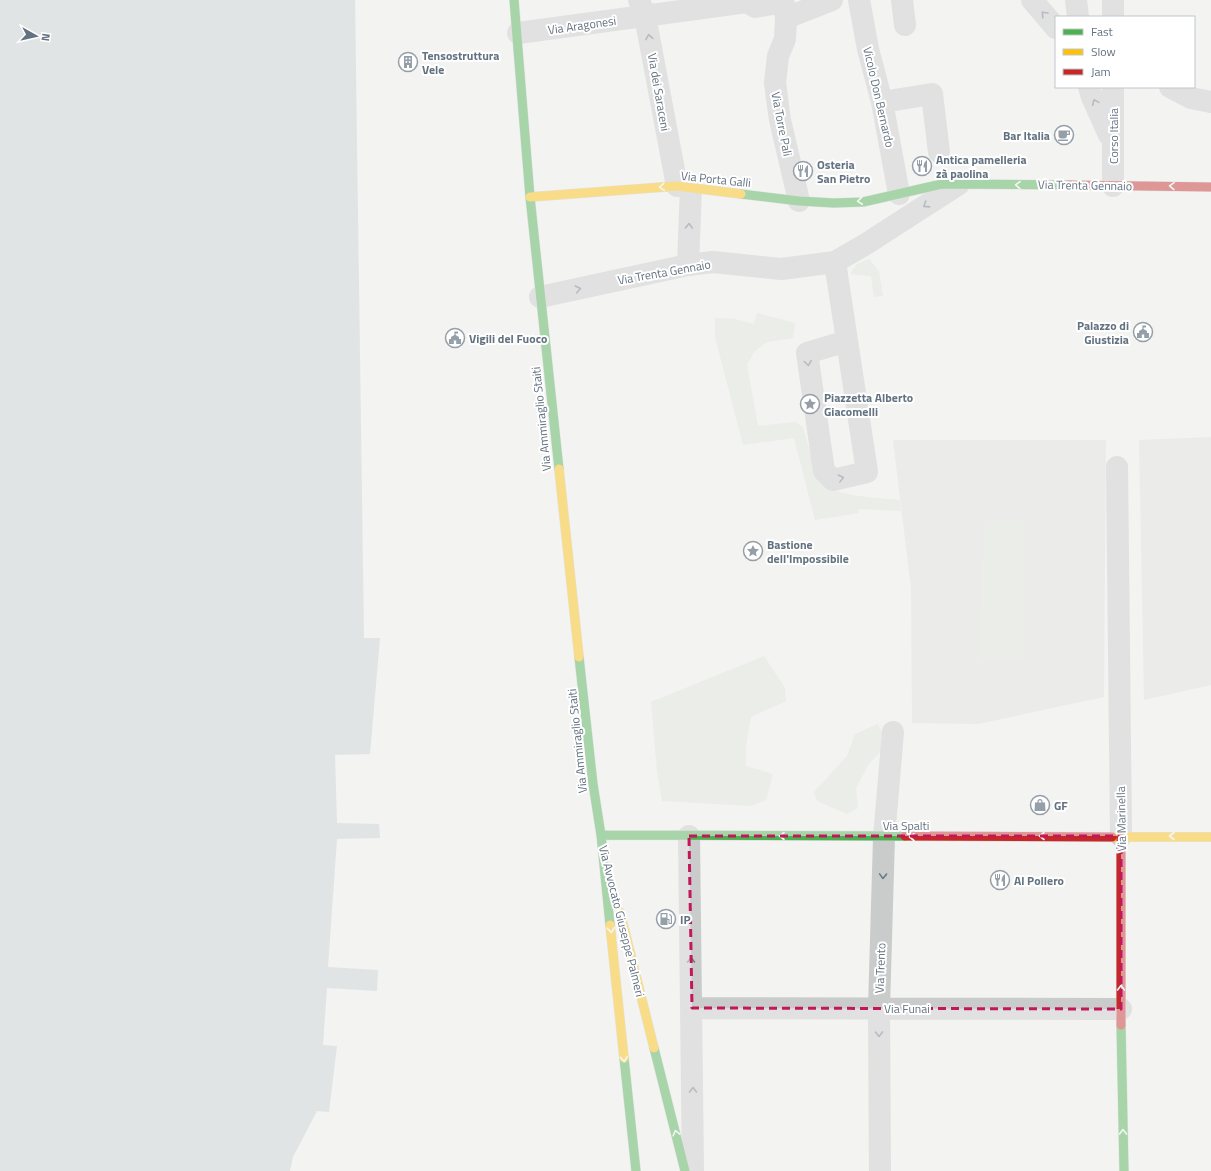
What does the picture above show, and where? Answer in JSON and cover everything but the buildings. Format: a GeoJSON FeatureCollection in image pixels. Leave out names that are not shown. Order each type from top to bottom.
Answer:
{"type":"FeatureCollection","features":[{"type":"Feature","properties":{"kind":"street","name":"Via Ammiraglio Staiti"},"geometry":{"type":"LineString","coordinates":[[514,0],[518,33],[530,197],[540,297],[592,776],[601,835]]}},
{"type":"Feature","properties":{"kind":"street","name":"Via Aragonesi"},"geometry":{"type":"LineString","coordinates":[[518,33],[642,8],[747,2],[755,7],[784,7],[832,0]]}},
{"type":"Feature","properties":{"kind":"street","name":"Vicolo Don Bernardo"},"geometry":{"type":"LineString","coordinates":[[859,0],[868,48],[882,102],[899,194]]}},
{"type":"Feature","properties":{"kind":"street"},"geometry":{"type":"LineString","coordinates":[[902,0],[905,25]]}},
{"type":"Feature","properties":{"kind":"street"},"geometry":{"type":"LineString","coordinates":[[1032,0],[1055,27]]}},
{"type":"Feature","properties":{"kind":"street"},"geometry":{"type":"LineString","coordinates":[[1076,0],[1078,16]]}},
{"type":"Feature","properties":{"kind":"street"},"geometry":{"type":"LineString","coordinates":[[1113,0],[1113,16]]}},
{"type":"Feature","properties":{"kind":"street","name":"Via Torre Pali"},"geometry":{"type":"LineString","coordinates":[[784,7],[785,38],[778,56],[775,83],[780,120],[799,201]]}},
{"type":"Feature","properties":{"kind":"street","name":"Via dei Saraceni"},"geometry":{"type":"LineString","coordinates":[[642,8],[684,186],[688,266]]}},
{"type":"Feature","properties":{"kind":"street"},"geometry":{"type":"LineString","coordinates":[[1089,88],[1113,143]]}},
{"type":"Feature","properties":{"kind":"street","name":"Corso Italia"},"geometry":{"type":"LineString","coordinates":[[1113,88],[1113,186]]}},
{"type":"Feature","properties":{"kind":"street"},"geometry":{"type":"LineString","coordinates":[[1172,88],[1191,98],[1211,102]]}},
{"type":"Feature","properties":{"kind":"street"},"geometry":{"type":"LineString","coordinates":[[882,102],[932,94],[939,152]]}},
{"type":"Feature","properties":{"kind":"street","name":"Via Trenta Gennaio"},"geometry":{"type":"LineString","coordinates":[[899,194],[942,184],[1211,187]]}},
{"type":"Feature","properties":{"kind":"street","name":"Via Trenta Gennaio"},"geometry":{"type":"LineString","coordinates":[[540,297],[713,262],[781,270],[835,262],[866,244],[959,184]]}},
{"type":"Feature","properties":{"kind":"street","name":"Via Porta Galli"},"geometry":{"type":"LineString","coordinates":[[530,197],[684,186],[799,201],[834,203],[863,202],[899,194]]}},
{"type":"Feature","properties":{"kind":"street"},"geometry":{"type":"LineString","coordinates":[[835,262],[848,341],[867,472],[833,480],[824,471],[806,353],[848,341]]}},
{"type":"Feature","properties":{"kind":"street","name":"Via Marinella"},"geometry":{"type":"LineString","coordinates":[[1116,467],[1124,1171]]}},
{"type":"Feature","properties":{"kind":"street","name":"Via Trento"},"geometry":{"type":"LineString","coordinates":[[880,1171],[879,1008],[884,837],[893,732]]}},
{"type":"Feature","properties":{"kind":"street","name":"Via Spalti"},"geometry":{"type":"LineString","coordinates":[[601,835],[1211,837]]}},
{"type":"Feature","properties":{"kind":"street","name":"Via Avvocato Giuseppe Palmeri"},"geometry":{"type":"LineString","coordinates":[[601,835],[685,1171]]}},
{"type":"Feature","properties":{"kind":"street","name":"Via Avvocato Giuseppe Palmeri"},"geometry":{"type":"LineString","coordinates":[[601,835],[636,1171]]}},
{"type":"Feature","properties":{"kind":"street"},"geometry":{"type":"LineString","coordinates":[[689,836],[694,1171]]}},
{"type":"Feature","properties":{"kind":"street","name":"Via Funai"},"geometry":{"type":"LineString","coordinates":[[692,1008],[1121,1009]]}},
{"type":"Feature","properties":{"kind":"highlighted area"},"geometry":{"type":"Polygon","coordinates":[[[689,836],[1121,836],[1121,1009],[692,1008],[689,836]]]}},
{"type":"Feature","properties":{"kind":"shaded area"},"geometry":{"type":"Polygon","coordinates":[[[0,0],[355,0],[364,638],[380,638],[370,754],[335,755],[337,823],[379,824],[380,838],[337,839],[328,967],[378,970],[377,991],[327,988],[323,1045],[337,1046],[329,1112],[317,1111],[293,1157],[290,1171],[0,1171],[0,0]]]}},
{"type":"Feature","properties":{"kind":"shaded area"},"geometry":{"type":"Polygon","coordinates":[[[869,259],[879,271],[883,296],[874,297],[871,276],[850,274],[857,264],[869,259]]]}},
{"type":"Feature","properties":{"kind":"shaded area"},"geometry":{"type":"Polygon","coordinates":[[[757,313],[795,323],[793,338],[767,342],[754,352],[747,365],[758,426],[795,422],[803,427],[822,483],[829,488],[848,494],[900,500],[901,511],[859,509],[859,513],[815,520],[794,438],[743,445],[715,337],[715,318],[734,319],[754,324],[757,313]]]}},
{"type":"Feature","properties":{"kind":"shaded area"},"geometry":{"type":"Polygon","coordinates":[[[1211,437],[1211,685],[1144,700],[1139,440],[1211,437]]]}},
{"type":"Feature","properties":{"kind":"shaded area"},"geometry":{"type":"Polygon","coordinates":[[[893,440],[1106,440],[1104,697],[978,724],[912,723],[911,589],[893,440]]]}},
{"type":"Feature","properties":{"kind":"shaded area"},"geometry":{"type":"Polygon","coordinates":[[[983,521],[1025,521],[1023,661],[980,660],[983,521]]]}},
{"type":"Feature","properties":{"kind":"shaded area"},"geometry":{"type":"Polygon","coordinates":[[[764,656],[785,688],[786,701],[751,717],[746,745],[746,766],[773,774],[766,800],[751,806],[662,801],[657,771],[651,702],[764,656]]]}},
{"type":"Feature","properties":{"kind":"shaded area"},"geometry":{"type":"Polygon","coordinates":[[[878,724],[888,744],[868,765],[856,788],[858,808],[847,814],[817,801],[814,792],[847,756],[855,734],[878,724]]]}},
{"type":"Feature","properties":{"kind":"traffic: fast"},"geometry":{"type":"LineString","coordinates":[[514,0],[530,197],[559,469]]}},
{"type":"Feature","properties":{"kind":"traffic: fast"},"geometry":{"type":"LineString","coordinates":[[741,194],[799,201],[834,203],[863,202],[942,184],[1069,185]]}},
{"type":"Feature","properties":{"kind":"traffic: fast"},"geometry":{"type":"LineString","coordinates":[[579,657],[593,784],[601,835],[610,925]]}},
{"type":"Feature","properties":{"kind":"traffic: fast"},"geometry":{"type":"LineString","coordinates":[[601,835],[905,836]]}},
{"type":"Feature","properties":{"kind":"traffic: fast"},"geometry":{"type":"LineString","coordinates":[[1121,1025],[1124,1171]]}},
{"type":"Feature","properties":{"kind":"traffic: fast"},"geometry":{"type":"LineString","coordinates":[[654,1048],[685,1171]]}},
{"type":"Feature","properties":{"kind":"traffic: fast"},"geometry":{"type":"LineString","coordinates":[[624,1058],[636,1171]]}},
{"type":"Feature","properties":{"kind":"traffic: slow"},"geometry":{"type":"LineString","coordinates":[[530,197],[677,186],[741,194]]}},
{"type":"Feature","properties":{"kind":"traffic: slow"},"geometry":{"type":"LineString","coordinates":[[559,469],[579,657]]}},
{"type":"Feature","properties":{"kind":"traffic: slow"},"geometry":{"type":"LineString","coordinates":[[1112,837],[1211,837]]}},
{"type":"Feature","properties":{"kind":"traffic: slow"},"geometry":{"type":"LineString","coordinates":[[620,912],[654,1048]]}},
{"type":"Feature","properties":{"kind":"traffic: slow"},"geometry":{"type":"LineString","coordinates":[[610,925],[624,1058]]}},
{"type":"Feature","properties":{"kind":"traffic: jam"},"geometry":{"type":"LineString","coordinates":[[1069,185],[1211,187]]}},
{"type":"Feature","properties":{"kind":"traffic: jam"},"geometry":{"type":"LineString","coordinates":[[905,836],[1112,837]]}},
{"type":"Feature","properties":{"kind":"traffic: jam"},"geometry":{"type":"LineString","coordinates":[[1121,836],[1121,1025]]}},
{"type":"Feature","properties":{"kind":"place","name":"Tensostruttura Vele"},"geometry":{"type":"Point","coordinates":[408,62]}},
{"type":"Feature","properties":{"kind":"place","name":"Bar Italia"},"geometry":{"type":"Point","coordinates":[1064,135]}},
{"type":"Feature","properties":{"kind":"place","name":"Antica pamelleria zà paolina"},"geometry":{"type":"Point","coordinates":[922,166]}},
{"type":"Feature","properties":{"kind":"place","name":"Osteria San Pietro"},"geometry":{"type":"Point","coordinates":[803,171]}},
{"type":"Feature","properties":{"kind":"place","name":"Palazzo di Giustizia"},"geometry":{"type":"Point","coordinates":[1143,332]}},
{"type":"Feature","properties":{"kind":"place","name":"Vigili del Fuoco"},"geometry":{"type":"Point","coordinates":[455,338]}},
{"type":"Feature","properties":{"kind":"place","name":"Piazzetta Alberto Giacomelli"},"geometry":{"type":"Point","coordinates":[810,404]}},
{"type":"Feature","properties":{"kind":"place","name":"Bastione dell'Impossibile"},"geometry":{"type":"Point","coordinates":[753,551]}},
{"type":"Feature","properties":{"kind":"place","name":"GF"},"geometry":{"type":"Point","coordinates":[1040,805]}},
{"type":"Feature","properties":{"kind":"place","name":"Al Pollero"},"geometry":{"type":"Point","coordinates":[1000,880]}},
{"type":"Feature","properties":{"kind":"place","name":"IP"},"geometry":{"type":"Point","coordinates":[666,919]}}]}
